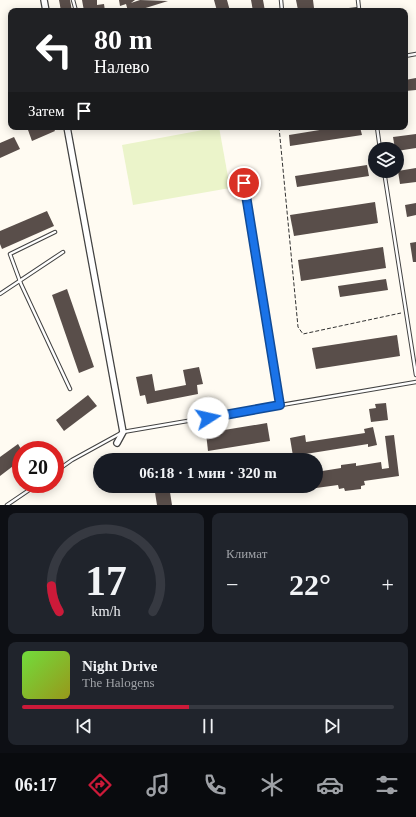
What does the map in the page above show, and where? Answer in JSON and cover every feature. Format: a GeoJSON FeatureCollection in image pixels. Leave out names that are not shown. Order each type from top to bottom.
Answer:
{"type":"FeatureCollection","features":[{"type":"Feature","properties":{"kind":"street"},"geometry":{"type":"LineString","coordinates":[[68,130],[123,432],[117,443]]}},
{"type":"Feature","properties":{"kind":"lane"},"geometry":{"type":"LineString","coordinates":[[377,130],[379,142]]}},
{"type":"Feature","properties":{"kind":"lane"},"geometry":{"type":"LineString","coordinates":[[385,178],[416,375]]}},
{"type":"Feature","properties":{"kind":"lane"},"geometry":{"type":"LineString","coordinates":[[244,183],[280,405]]}},
{"type":"Feature","properties":{"kind":"lane"},"geometry":{"type":"LineString","coordinates":[[55,232],[10,254],[20,281],[70,389]]}},
{"type":"Feature","properties":{"kind":"lane"},"geometry":{"type":"LineString","coordinates":[[0,294],[63,252]]}},
{"type":"Feature","properties":{"kind":"lane"},"geometry":{"type":"LineString","coordinates":[[64,466],[123,432],[416,382]]}},
{"type":"Feature","properties":{"kind":"lane"},"geometry":{"type":"LineString","coordinates":[[8,505],[25,493]]}},
{"type":"Feature","properties":{"kind":"path"},"geometry":{"type":"LineString","coordinates":[[279,130],[298,327],[303,334],[406,312]]}},
{"type":"Feature","properties":{"kind":"green space"},"geometry":{"type":"Polygon","coordinates":[[[203,130],[220,130],[230,188],[133,205],[122,145],[203,130]]]}},
{"type":"Feature","properties":{"kind":"building"},"geometry":{"type":"Polygon","coordinates":[[[59,0],[70,0],[71,8],[60,8],[59,0]]]}},
{"type":"Feature","properties":{"kind":"building"},"geometry":{"type":"Polygon","coordinates":[[[82,0],[97,0],[97,5],[104,4],[105,8],[83,8],[82,0]]]}},
{"type":"Feature","properties":{"kind":"building"},"geometry":{"type":"Polygon","coordinates":[[[119,0],[135,0],[131,3],[140,0],[168,1],[146,8],[127,8],[126,4],[120,6],[119,0]]]}},
{"type":"Feature","properties":{"kind":"building"},"geometry":{"type":"Polygon","coordinates":[[[214,0],[227,0],[229,8],[216,8],[214,0]]]}},
{"type":"Feature","properties":{"kind":"building"},"geometry":{"type":"Polygon","coordinates":[[[251,0],[263,0],[264,8],[252,8],[251,0]]]}},
{"type":"Feature","properties":{"kind":"building"},"geometry":{"type":"Polygon","coordinates":[[[296,0],[313,0],[314,8],[298,8],[296,0]]]}},
{"type":"Feature","properties":{"kind":"building"},"geometry":{"type":"Polygon","coordinates":[[[416,78],[416,90],[408,91],[408,79],[416,78]]]}},
{"type":"Feature","properties":{"kind":"building"},"geometry":{"type":"Polygon","coordinates":[[[28,130],[55,131],[32,141],[28,130]]]}},
{"type":"Feature","properties":{"kind":"building"},"geometry":{"type":"Polygon","coordinates":[[[320,130],[361,130],[362,135],[290,146],[289,135],[320,130]]]}},
{"type":"Feature","properties":{"kind":"building"},"geometry":{"type":"Polygon","coordinates":[[[416,134],[416,148],[404,150],[404,142],[394,142],[393,137],[416,134]]]}},
{"type":"Feature","properties":{"kind":"building"},"geometry":{"type":"Polygon","coordinates":[[[14,137],[20,149],[0,158],[0,143],[14,137]]]}},
{"type":"Feature","properties":{"kind":"building"},"geometry":{"type":"Polygon","coordinates":[[[367,165],[368,170],[368,176],[297,187],[295,176],[367,165]]]}},
{"type":"Feature","properties":{"kind":"building"},"geometry":{"type":"Polygon","coordinates":[[[416,168],[416,182],[400,184],[399,178],[404,178],[404,170],[416,168]]]}},
{"type":"Feature","properties":{"kind":"building"},"geometry":{"type":"Polygon","coordinates":[[[375,202],[378,223],[294,236],[290,215],[375,202]]]}},
{"type":"Feature","properties":{"kind":"building"},"geometry":{"type":"Polygon","coordinates":[[[416,203],[416,215],[407,217],[405,205],[416,203]]]}},
{"type":"Feature","properties":{"kind":"building"},"geometry":{"type":"Polygon","coordinates":[[[47,211],[54,226],[2,249],[0,244],[0,231],[47,211]]]}},
{"type":"Feature","properties":{"kind":"building"},"geometry":{"type":"Polygon","coordinates":[[[416,242],[416,262],[413,262],[410,243],[416,242]]]}},
{"type":"Feature","properties":{"kind":"building"},"geometry":{"type":"Polygon","coordinates":[[[383,247],[386,268],[301,281],[298,260],[383,247]]]}},
{"type":"Feature","properties":{"kind":"building"},"geometry":{"type":"Polygon","coordinates":[[[386,279],[388,290],[340,297],[338,286],[386,279]]]}},
{"type":"Feature","properties":{"kind":"building"},"geometry":{"type":"Polygon","coordinates":[[[67,289],[94,367],[79,373],[52,295],[67,289]]]}},
{"type":"Feature","properties":{"kind":"building"},"geometry":{"type":"Polygon","coordinates":[[[397,335],[400,356],[316,369],[312,348],[397,335]]]}},
{"type":"Feature","properties":{"kind":"building"},"geometry":{"type":"Polygon","coordinates":[[[199,367],[203,384],[197,385],[198,394],[147,404],[145,395],[140,396],[136,377],[152,374],[155,391],[186,385],[183,370],[199,367]]]}},
{"type":"Feature","properties":{"kind":"building"},"geometry":{"type":"Polygon","coordinates":[[[88,395],[97,406],[64,431],[56,420],[88,395]]]}},
{"type":"Feature","properties":{"kind":"building"},"geometry":{"type":"Polygon","coordinates":[[[386,403],[388,420],[371,422],[369,409],[376,408],[375,404],[386,403]]]}},
{"type":"Feature","properties":{"kind":"building"},"geometry":{"type":"Polygon","coordinates":[[[267,423],[270,441],[208,451],[206,433],[267,423]]]}},
{"type":"Feature","properties":{"kind":"building"},"geometry":{"type":"Polygon","coordinates":[[[373,427],[377,445],[368,447],[368,444],[312,453],[292,453],[290,438],[305,435],[306,442],[365,433],[364,429],[373,427]]]}},
{"type":"Feature","properties":{"kind":"building"},"geometry":{"type":"Polygon","coordinates":[[[394,435],[399,476],[364,481],[365,485],[361,486],[361,489],[345,491],[344,488],[339,489],[338,485],[323,487],[323,471],[341,468],[341,465],[356,463],[356,466],[381,462],[382,469],[389,468],[385,436],[394,435]]]}},
{"type":"Feature","properties":{"kind":"building"},"geometry":{"type":"Polygon","coordinates":[[[12,448],[12,467],[0,476],[0,457],[12,448]]]}},
{"type":"Feature","properties":{"kind":"building"},"geometry":{"type":"Polygon","coordinates":[[[155,493],[170,493],[172,505],[157,505],[155,493]]]}},
{"type":"Feature","properties":{"kind":"route"},"geometry":{"type":"LineString","coordinates":[[208,418],[280,405],[244,183]]}}]}
